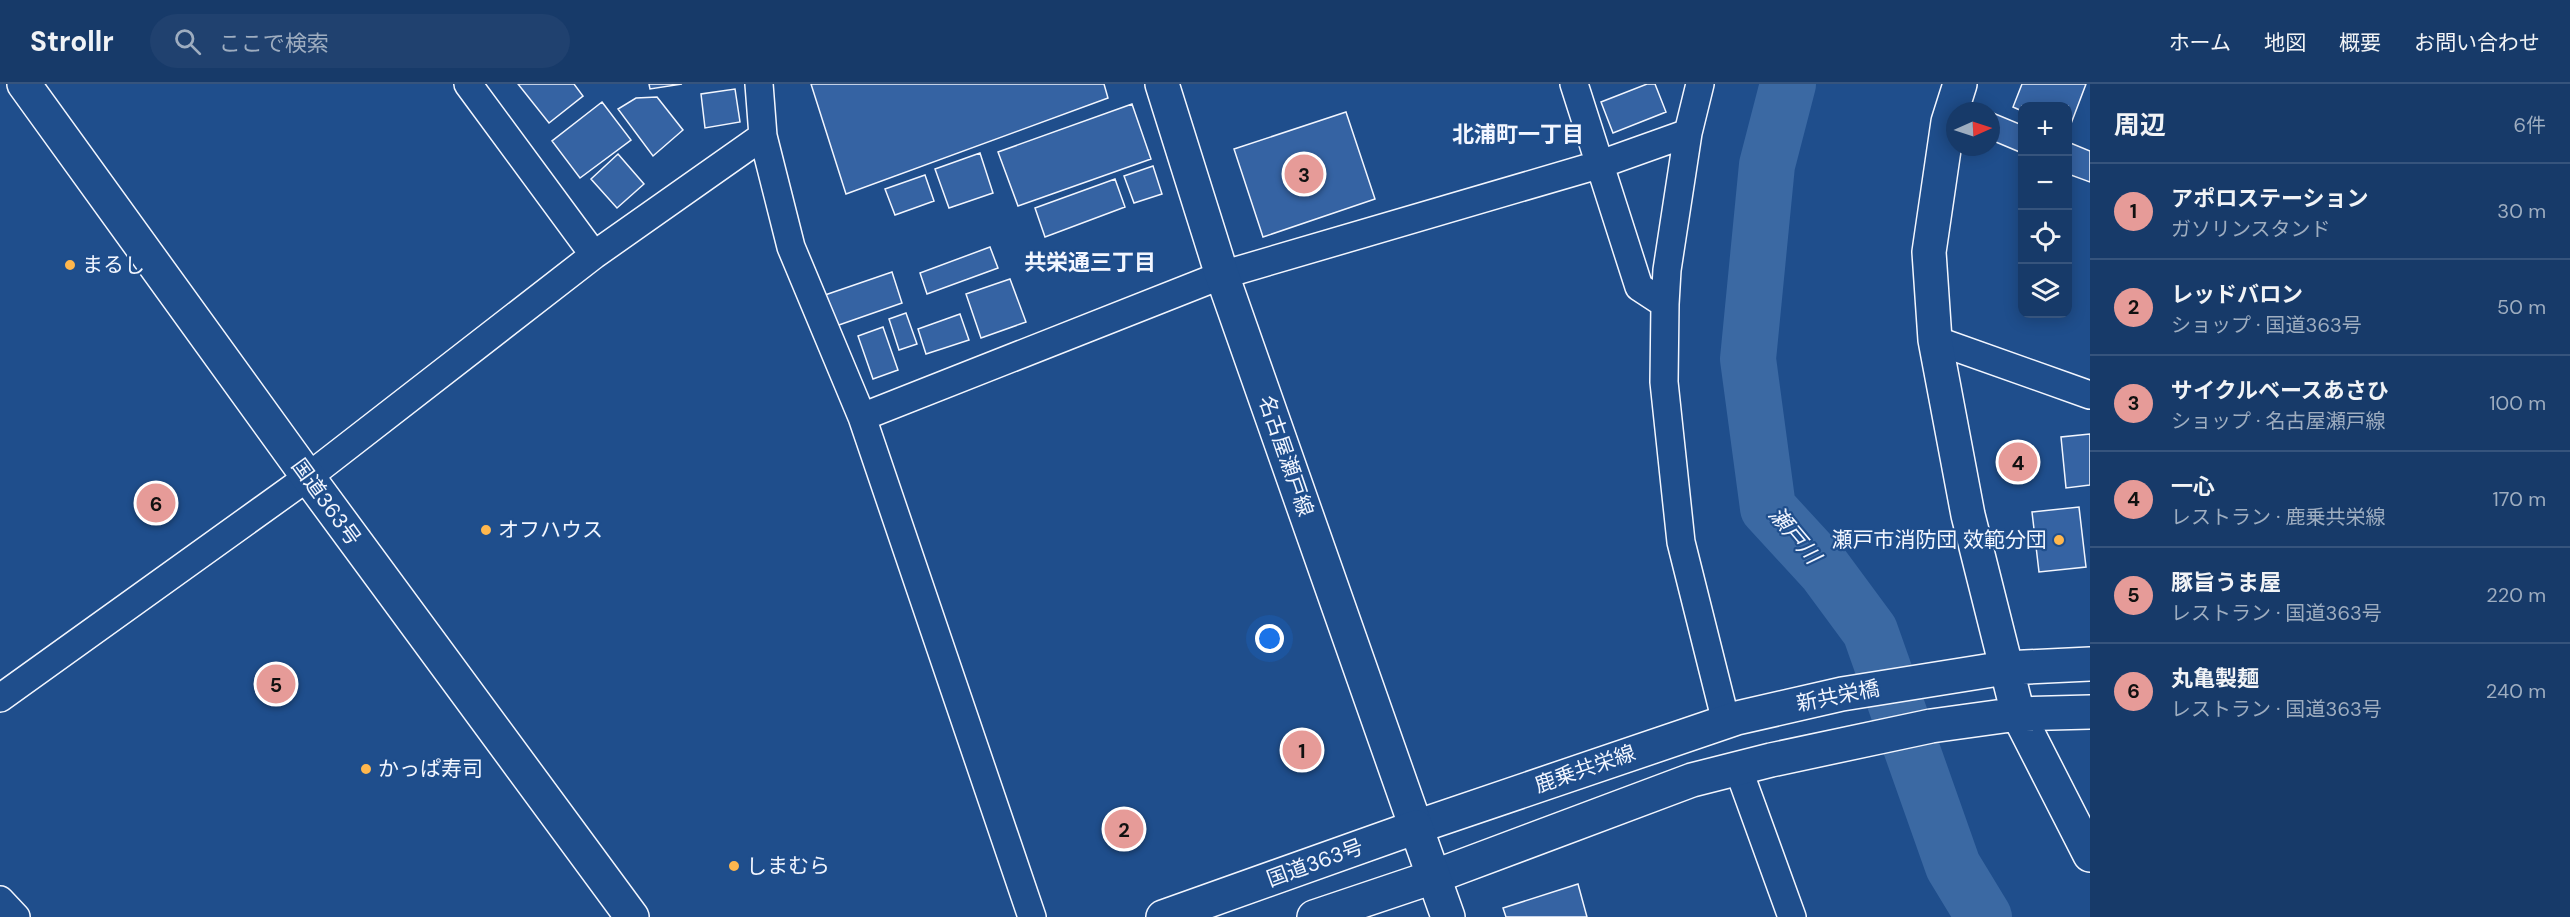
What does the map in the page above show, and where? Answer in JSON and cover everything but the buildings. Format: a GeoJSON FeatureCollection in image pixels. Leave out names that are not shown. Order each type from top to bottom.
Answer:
{"type":"FeatureCollection","features":[{"type":"Feature","properties":{"kind":"main road","name":"国道363号"},"geometry":{"type":"LineString","coordinates":[[24,84],[308,477],[632,917]]}},
{"type":"Feature","properties":{"kind":"main road","name":"名古屋瀬戸線"},"geometry":{"type":"LineString","coordinates":[[1162,84],[1222,275],[1416,827]]}},
{"type":"Feature","properties":{"kind":"main road"},"geometry":{"type":"LineString","coordinates":[[1960,84],[1948,122],[1929,252],[1935,339],[1968,515],[2018,714],[2090,855]]}},
{"type":"Feature","properties":{"kind":"main road"},"geometry":{"type":"LineString","coordinates":[[2005,668],[2090,664]]}},
{"type":"Feature","properties":{"kind":"main road","name":"新共栄橋"},"geometry":{"type":"LineString","coordinates":[[1740,718],[1842,694],[2005,668]]}},
{"type":"Feature","properties":{"kind":"main road"},"geometry":{"type":"LineString","coordinates":[[1314,917],[1433,877],[1692,780],[1770,760],[1931,726],[2018,714],[2090,712]]}},
{"type":"Feature","properties":{"kind":"main road","name":"鹿乗共栄線"},"geometry":{"type":"LineString","coordinates":[[1416,827],[1740,718]]}},
{"type":"Feature","properties":{"kind":"main road","name":"国道363号"},"geometry":{"type":"LineString","coordinates":[[1163,917],[1416,827]]}},
{"type":"Feature","properties":{"kind":"main road"},"geometry":{"type":"LineString","coordinates":[[1416,827],[1448,917]]}},
{"type":"Feature","properties":{"kind":"street"},"geometry":{"type":"LineString","coordinates":[[468,84],[594,255]]}},
{"type":"Feature","properties":{"kind":"street"},"geometry":{"type":"LineString","coordinates":[[759,84],[763,136],[791,248],[862,417],[1032,917]]}},
{"type":"Feature","properties":{"kind":"street"},"geometry":{"type":"LineString","coordinates":[[1574,84],[1639,287],[1665,304]]}},
{"type":"Feature","properties":{"kind":"street"},"geometry":{"type":"LineString","coordinates":[[1700,84],[1688,133],[1667,270],[1665,382],[1681,542],[1740,718]]}},
{"type":"Feature","properties":{"kind":"street"},"geometry":{"type":"LineString","coordinates":[[862,417],[1222,275],[1600,164],[1688,133]]}},
{"type":"Feature","properties":{"kind":"street"},"geometry":{"type":"LineString","coordinates":[[0,698],[308,477],[594,255],[763,136]]}},
{"type":"Feature","properties":{"kind":"street"},"geometry":{"type":"LineString","coordinates":[[1935,339],[2090,395]]}},
{"type":"Feature","properties":{"kind":"street"},"geometry":{"type":"LineString","coordinates":[[1738,768],[1792,917]]}},
{"type":"Feature","properties":{"kind":"street"},"geometry":{"type":"LineString","coordinates":[[0,900],[16,917]]}},
{"type":"Feature","properties":{"kind":"waterway","name":"瀬戸川"},"geometry":{"type":"LineString","coordinates":[[1788,84],[1767,165],[1748,359],[1768,508],[1825,570],[1870,631],[1953,866],[1984,917]]}},
{"type":"Feature","properties":{"kind":"place","name":"サイクルベースあさひ"},"geometry":{"type":"Point","coordinates":[1304,174]}},
{"type":"Feature","properties":{"kind":"place","name":"まるし"},"geometry":{"type":"Point","coordinates":[70,265]}},
{"type":"Feature","properties":{"kind":"place","name":"一心"},"geometry":{"type":"Point","coordinates":[2018,462]}},
{"type":"Feature","properties":{"kind":"place","name":"丸亀製麺"},"geometry":{"type":"Point","coordinates":[156,503]}},
{"type":"Feature","properties":{"kind":"place","name":"オフハウス"},"geometry":{"type":"Point","coordinates":[486,530]}},
{"type":"Feature","properties":{"kind":"place","name":"瀬戸市消防団 效範分団"},"geometry":{"type":"Point","coordinates":[2059,540]}},
{"type":"Feature","properties":{"kind":"place","name":"豚旨うま屋"},"geometry":{"type":"Point","coordinates":[276,684]}},
{"type":"Feature","properties":{"kind":"place","name":"アポロステーション"},"geometry":{"type":"Point","coordinates":[1302,750]}},
{"type":"Feature","properties":{"kind":"place","name":"かっぱ寿司"},"geometry":{"type":"Point","coordinates":[366,769]}},
{"type":"Feature","properties":{"kind":"place","name":"レッドバロン"},"geometry":{"type":"Point","coordinates":[1124,829]}},
{"type":"Feature","properties":{"kind":"place","name":"しまむら"},"geometry":{"type":"Point","coordinates":[734,866]}},
{"type":"Feature","properties":{"kind":"district","name":"北浦町一丁目"},"geometry":{"type":"Point","coordinates":[1518,134]}},
{"type":"Feature","properties":{"kind":"district","name":"共栄通三丁目"},"geometry":{"type":"Point","coordinates":[1090,262]}}]}
